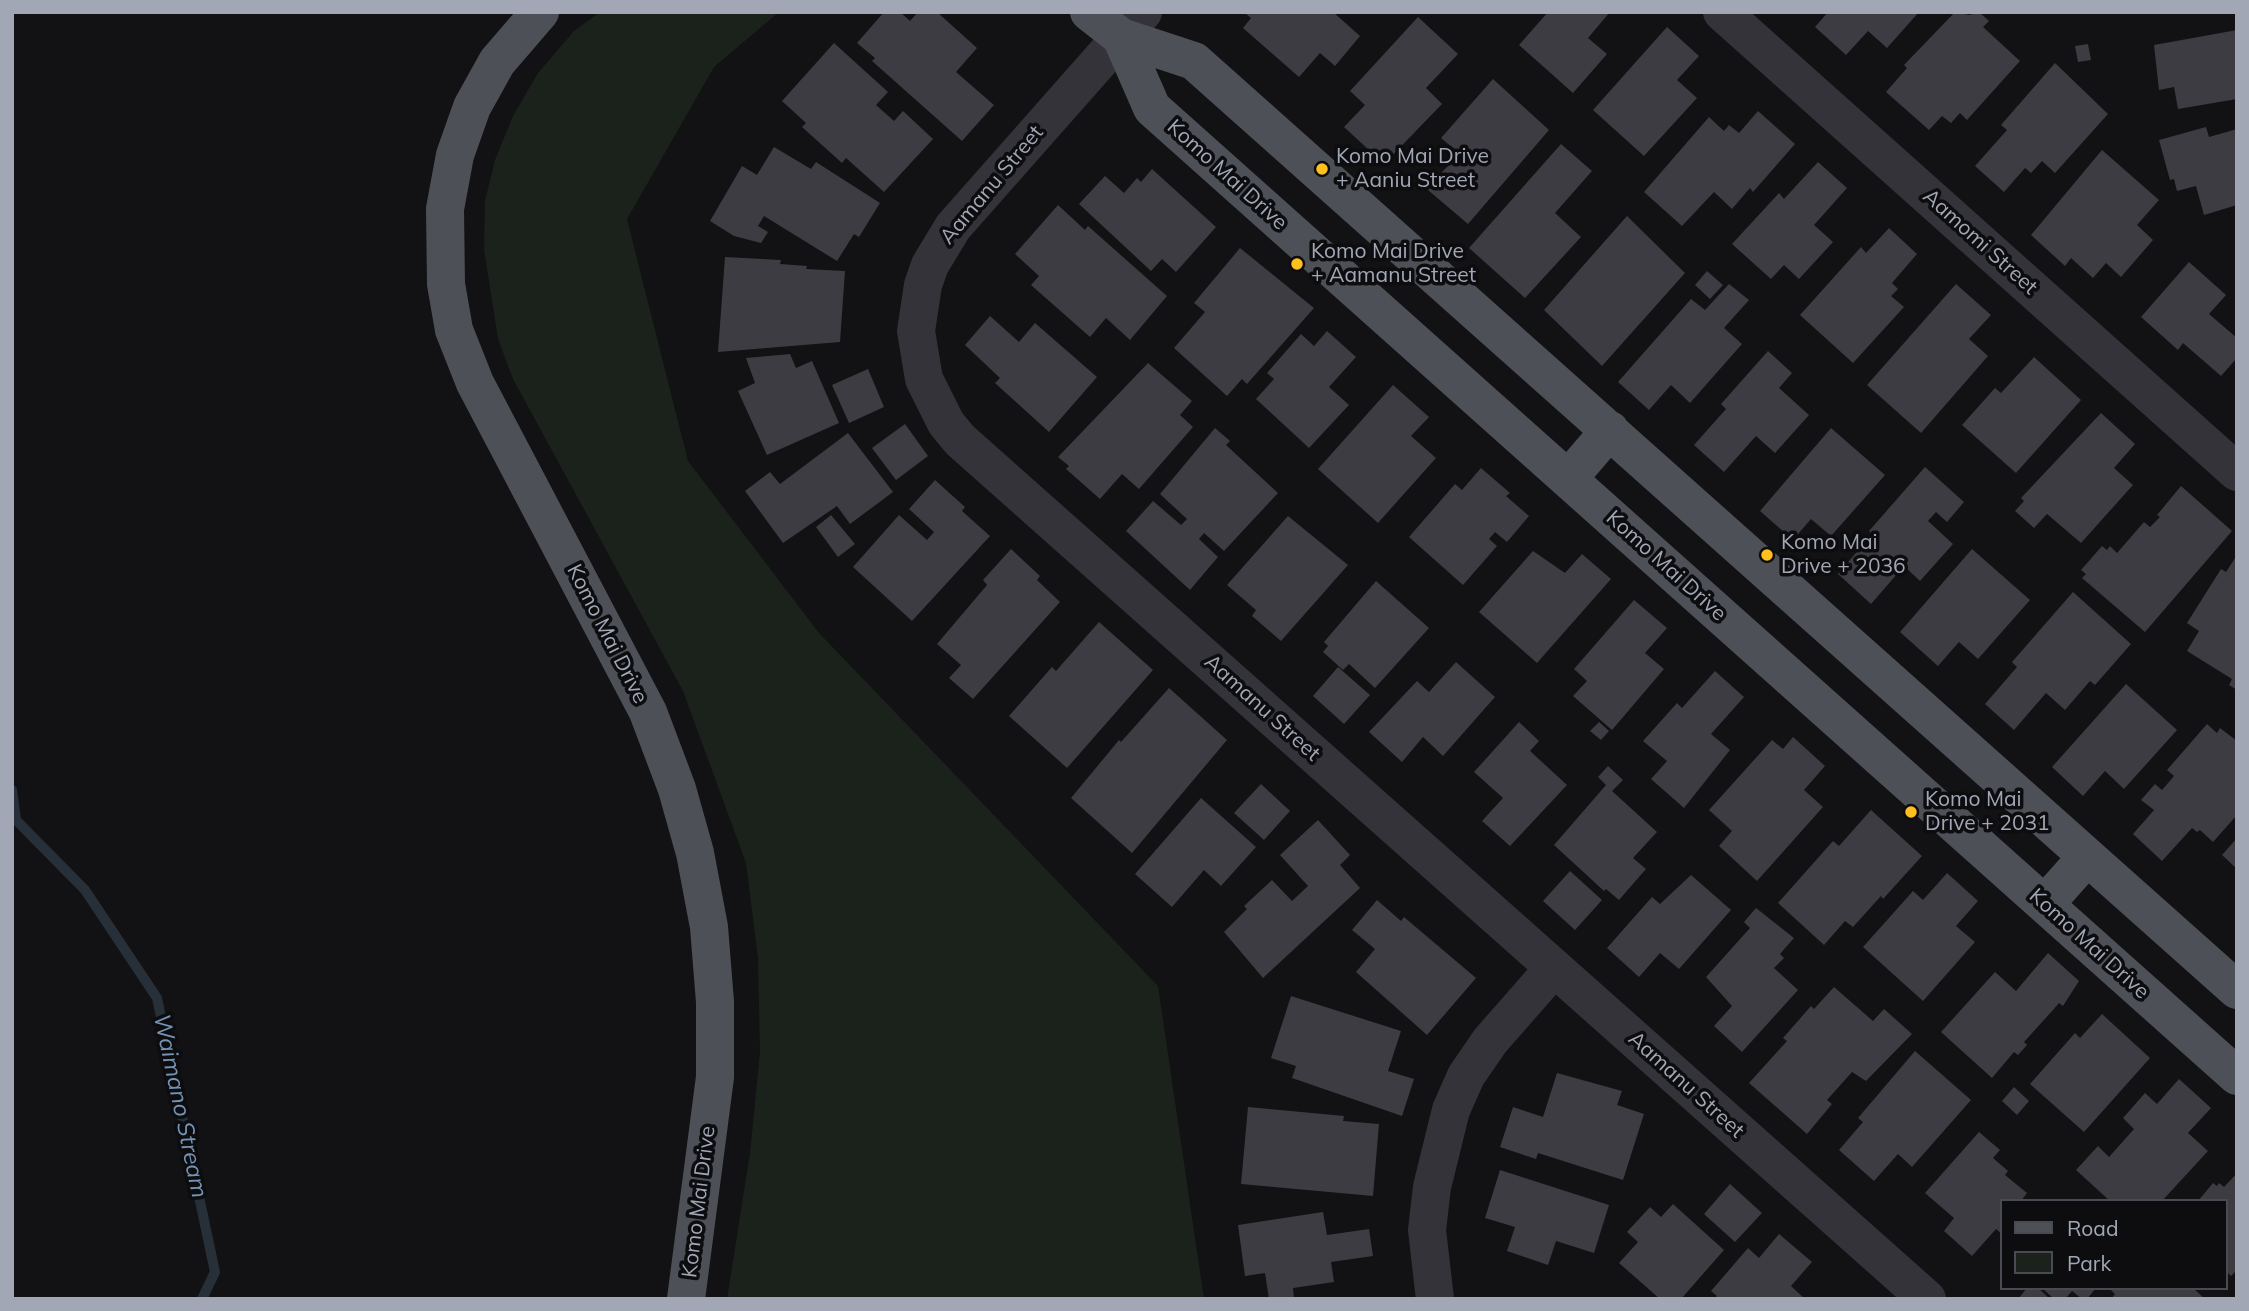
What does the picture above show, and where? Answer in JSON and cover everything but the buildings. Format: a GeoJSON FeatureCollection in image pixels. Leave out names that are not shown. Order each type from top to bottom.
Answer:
{"type":"FeatureCollection","features":[{"type":"Feature","properties":{"kind":"main road","name":"Komo Mai Drive"},"geometry":{"type":"LineString","coordinates":[[540,12],[497,62],[472,107],[455,155],[445,209],[446,284],[454,330],[475,383],[648,712],[677,789],[695,853],[709,927],[715,1002],[715,1077],[686,1299]]}},
{"type":"Feature","properties":{"kind":"main road","name":"Komo Mai Drive"},"geometry":{"type":"LineString","coordinates":[[1089,12],[1132,25],[1194,61],[2237,990]]}},
{"type":"Feature","properties":{"kind":"main road","name":"Komo Mai Drive"},"geometry":{"type":"LineString","coordinates":[[1132,25],[1152,108],[2237,1076]]}},
{"type":"Feature","properties":{"kind":"main road"},"geometry":{"type":"LineString","coordinates":[[1568,479],[1610,430]]}},
{"type":"Feature","properties":{"kind":"main road"},"geometry":{"type":"LineString","coordinates":[[2045,904],[2087,857]]}},
{"type":"Feature","properties":{"kind":"street","name":"Aamomi Street"},"geometry":{"type":"LineString","coordinates":[[1722,12],[2237,472]]}},
{"type":"Feature","properties":{"kind":"street","name":"Aamanu Street"},"geometry":{"type":"LineString","coordinates":[[1132,25],[953,227],[930,265],[923,285],[916,331],[924,379],[934,402],[960,440],[1927,1299]]}},
{"type":"Feature","properties":{"kind":"street"},"geometry":{"type":"LineString","coordinates":[[1435,1299],[1427,1230],[1432,1187],[1451,1110],[1466,1076],[1490,1041],[1554,968]]}},
{"type":"Feature","properties":{"kind":"green space"},"geometry":{"type":"Polygon","coordinates":[[[600,12],[779,12],[714,67],[627,219],[688,461],[819,633],[1158,986],[1204,1299],[727,1299],[750,1153],[760,1052],[758,958],[746,863],[683,691],[513,379],[498,339],[484,249],[485,201],[495,160],[513,116],[538,73],[574,31],[600,12]]]}},
{"type":"Feature","properties":{"kind":"waterway","name":"Waimano Stream"},"geometry":{"type":"LineString","coordinates":[[12,790],[16,820],[85,890],[157,998],[215,1272],[202,1299]]}},
{"type":"Feature","properties":{"kind":"place","name":"Komo Mai Drive + Aaniu Street"},"geometry":{"type":"Point","coordinates":[1322,169]}},
{"type":"Feature","properties":{"kind":"place","name":"Komo Mai Drive + Aamanu Street"},"geometry":{"type":"Point","coordinates":[1297,264]}},
{"type":"Feature","properties":{"kind":"place","name":"Komo Mai Drive + 2036"},"geometry":{"type":"Point","coordinates":[1767,555]}},
{"type":"Feature","properties":{"kind":"place","name":"Komo Mai Drive + 2031"},"geometry":{"type":"Point","coordinates":[1911,812]}}]}
